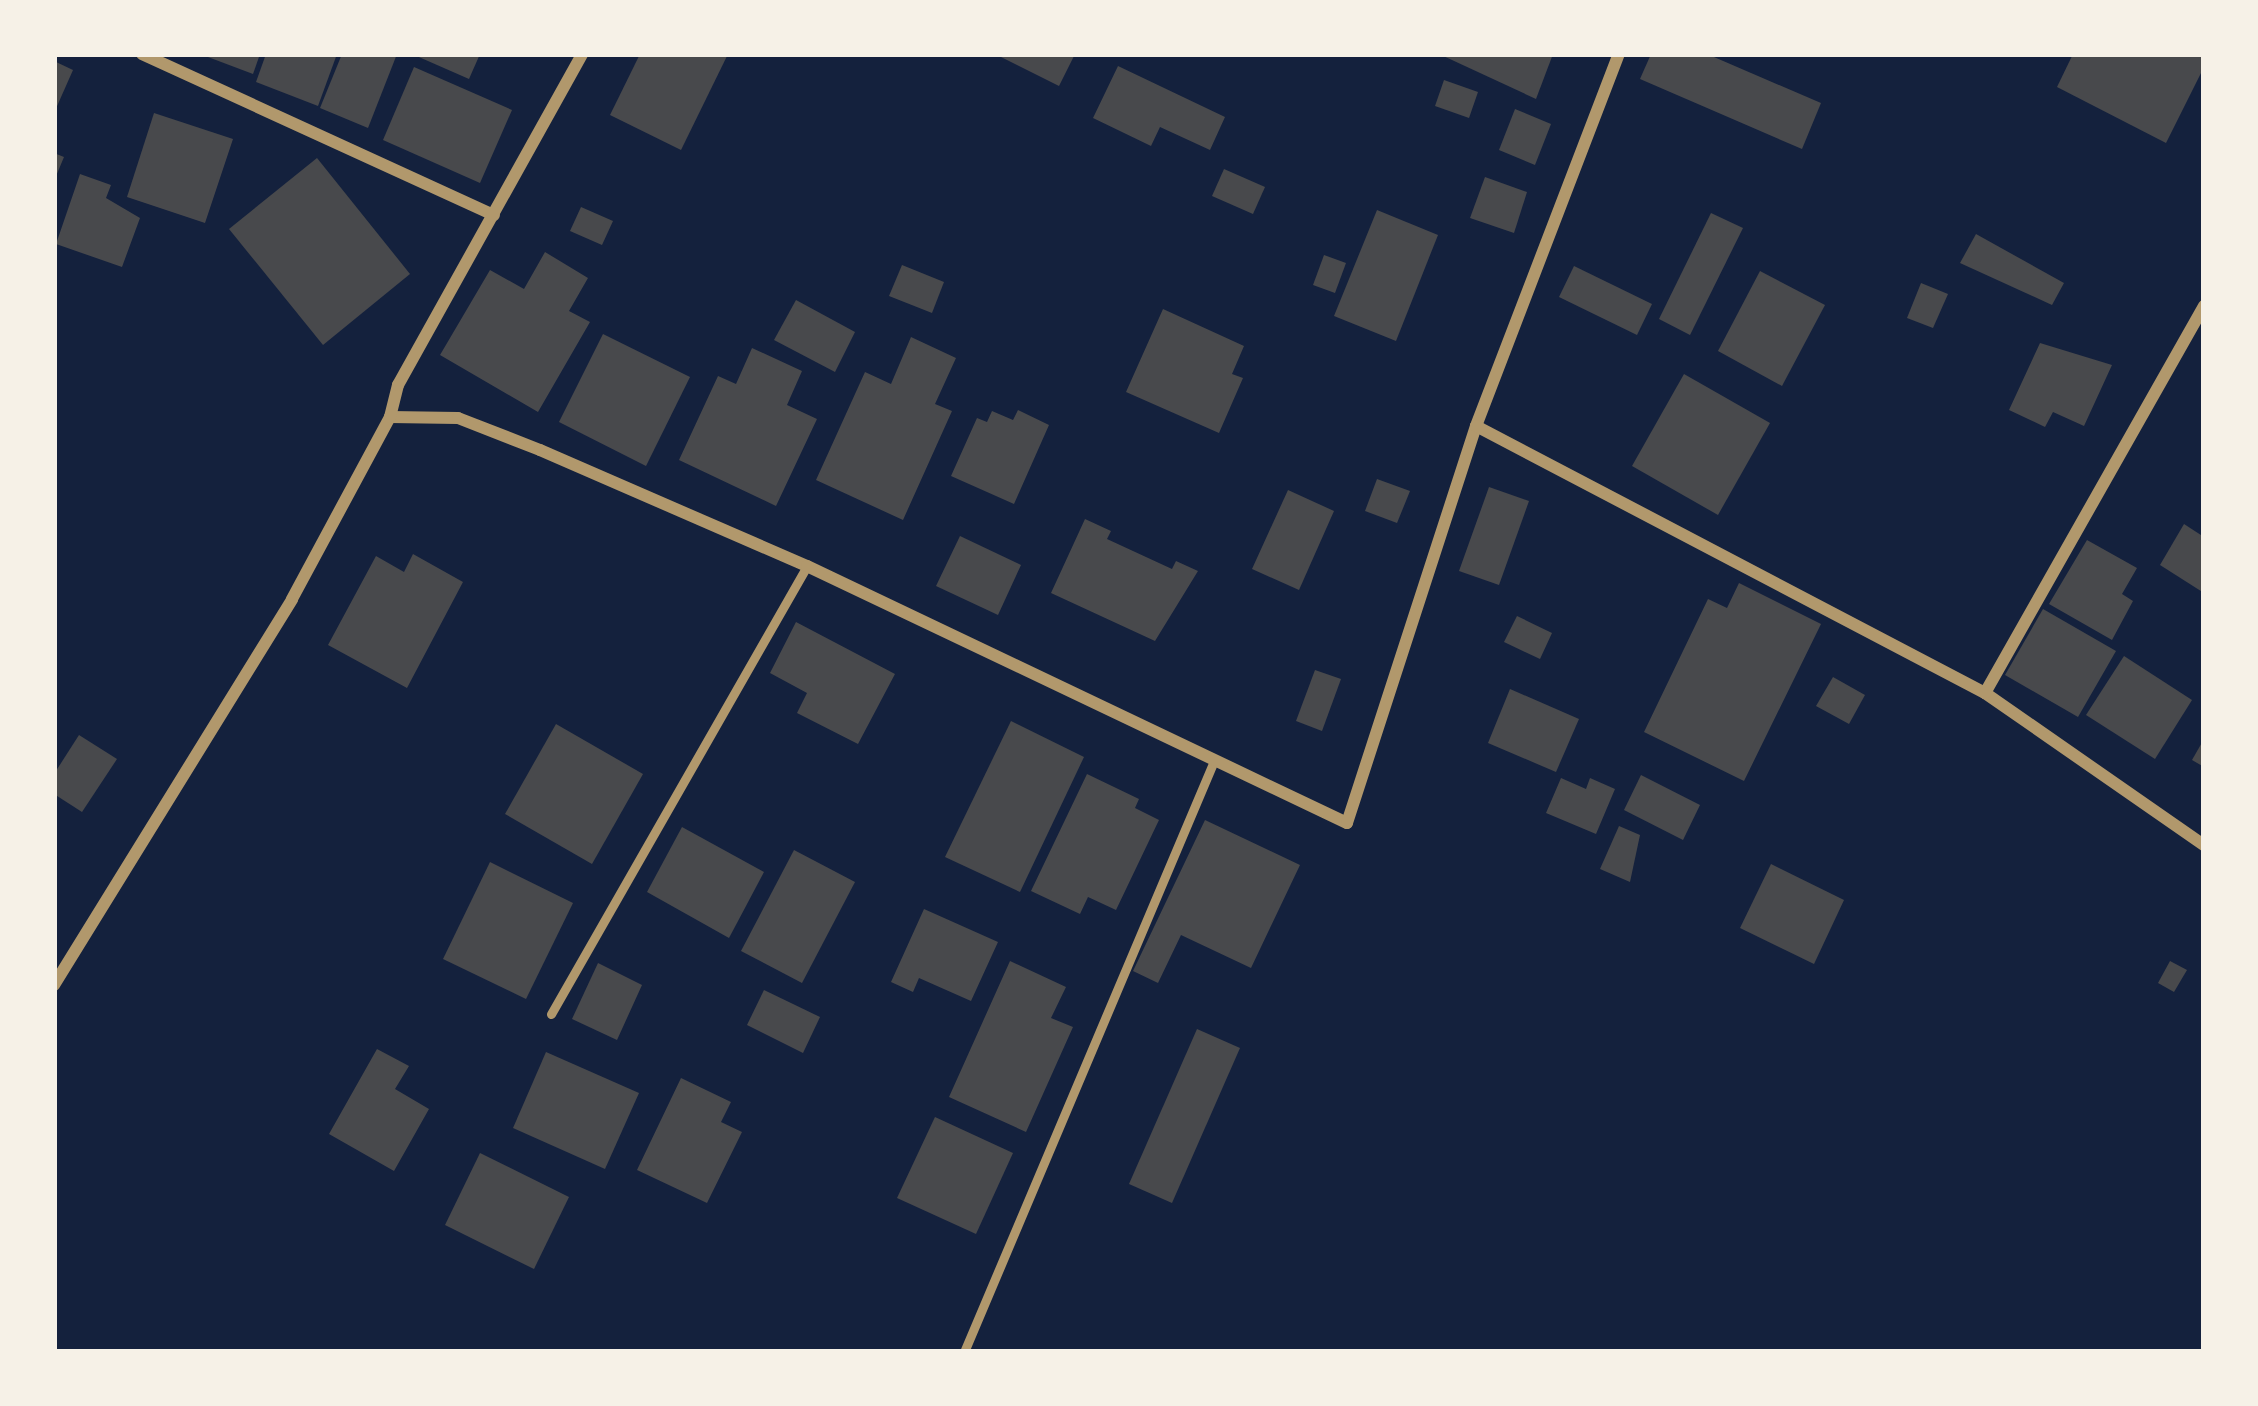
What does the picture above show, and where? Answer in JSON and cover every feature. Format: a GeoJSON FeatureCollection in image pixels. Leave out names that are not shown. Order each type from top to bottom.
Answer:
{"type":"FeatureCollection","features":[{"type":"Feature","properties":{"kind":"street"},"geometry":{"type":"LineString","coordinates":[[142,54],[494,215]]}},
{"type":"Feature","properties":{"kind":"street"},"geometry":{"type":"LineString","coordinates":[[54,985],[292,599],[390,418],[398,385],[582,54]]}},
{"type":"Feature","properties":{"kind":"street"},"geometry":{"type":"LineString","coordinates":[[390,418],[458,418],[807,566],[1213,764],[1347,823],[1476,426],[1619,54]]}},
{"type":"Feature","properties":{"kind":"street"},"geometry":{"type":"LineString","coordinates":[[1985,693],[2204,306]]}},
{"type":"Feature","properties":{"kind":"street"},"geometry":{"type":"LineString","coordinates":[[1476,426],[1985,693],[2204,844]]}},
{"type":"Feature","properties":{"kind":"lane"},"geometry":{"type":"LineString","coordinates":[[551,1014],[807,566]]}},
{"type":"Feature","properties":{"kind":"lane"},"geometry":{"type":"LineString","coordinates":[[964,1352],[1213,764]]}},
{"type":"Feature","properties":{"kind":"building"},"geometry":{"type":"Polygon","coordinates":[[[200,54],[260,54],[253,74],[200,54]]]}},
{"type":"Feature","properties":{"kind":"building"},"geometry":{"type":"Polygon","coordinates":[[[266,54],[337,54],[318,106],[256,82],[266,54]]]}},
{"type":"Feature","properties":{"kind":"building"},"geometry":{"type":"Polygon","coordinates":[[[342,54],[397,54],[368,128],[320,108],[342,54]]]}},
{"type":"Feature","properties":{"kind":"building"},"geometry":{"type":"Polygon","coordinates":[[[412,54],[480,54],[469,79],[412,54]]]}},
{"type":"Feature","properties":{"kind":"building"},"geometry":{"type":"Polygon","coordinates":[[[640,54],[728,54],[681,150],[610,115],[640,54]]]}},
{"type":"Feature","properties":{"kind":"building"},"geometry":{"type":"Polygon","coordinates":[[[995,54],[1075,54],[1059,86],[995,54]]]}},
{"type":"Feature","properties":{"kind":"building"},"geometry":{"type":"Polygon","coordinates":[[[1439,54],[1553,54],[1536,99],[1439,54]]]}},
{"type":"Feature","properties":{"kind":"building"},"geometry":{"type":"Polygon","coordinates":[[[1651,54],[1707,54],[1821,103],[1802,149],[1640,79],[1651,54]]]}},
{"type":"Feature","properties":{"kind":"building"},"geometry":{"type":"Polygon","coordinates":[[[2073,54],[2204,54],[2204,67],[2166,143],[2057,87],[2073,54]]]}},
{"type":"Feature","properties":{"kind":"building"},"geometry":{"type":"Polygon","coordinates":[[[54,61],[73,70],[54,113],[54,61]]]}},
{"type":"Feature","properties":{"kind":"building"},"geometry":{"type":"Polygon","coordinates":[[[1118,66],[1225,117],[1210,150],[1160,127],[1151,146],[1093,118],[1118,66]]]}},
{"type":"Feature","properties":{"kind":"building"},"geometry":{"type":"Polygon","coordinates":[[[414,67],[512,110],[480,183],[383,140],[414,67]]]}},
{"type":"Feature","properties":{"kind":"building"},"geometry":{"type":"Polygon","coordinates":[[[1444,80],[1478,92],[1469,118],[1435,106],[1444,80]]]}},
{"type":"Feature","properties":{"kind":"building"},"geometry":{"type":"Polygon","coordinates":[[[1515,109],[1551,124],[1535,165],[1499,150],[1515,109]]]}},
{"type":"Feature","properties":{"kind":"building"},"geometry":{"type":"Polygon","coordinates":[[[154,113],[233,139],[205,223],[127,197],[154,113]]]}},
{"type":"Feature","properties":{"kind":"building"},"geometry":{"type":"Polygon","coordinates":[[[54,153],[64,157],[54,181],[54,153]]]}},
{"type":"Feature","properties":{"kind":"building"},"geometry":{"type":"Polygon","coordinates":[[[317,158],[410,274],[323,345],[229,229],[317,158]]]}},
{"type":"Feature","properties":{"kind":"building"},"geometry":{"type":"Polygon","coordinates":[[[1224,169],[1265,187],[1253,214],[1212,196],[1224,169]]]}},
{"type":"Feature","properties":{"kind":"building"},"geometry":{"type":"Polygon","coordinates":[[[80,174],[111,185],[106,198],[140,218],[122,267],[56,244],[80,174]]]}},
{"type":"Feature","properties":{"kind":"building"},"geometry":{"type":"Polygon","coordinates":[[[1485,177],[1527,192],[1514,233],[1470,218],[1485,177]]]}},
{"type":"Feature","properties":{"kind":"building"},"geometry":{"type":"Polygon","coordinates":[[[581,207],[613,221],[602,245],[570,231],[581,207]]]}},
{"type":"Feature","properties":{"kind":"building"},"geometry":{"type":"Polygon","coordinates":[[[1377,210],[1438,235],[1396,341],[1334,316],[1377,210]]]}},
{"type":"Feature","properties":{"kind":"building"},"geometry":{"type":"Polygon","coordinates":[[[1711,213],[1743,228],[1690,335],[1659,319],[1711,213]]]}},
{"type":"Feature","properties":{"kind":"building"},"geometry":{"type":"Polygon","coordinates":[[[1976,234],[2064,283],[2052,305],[1960,263],[1976,234]]]}},
{"type":"Feature","properties":{"kind":"building"},"geometry":{"type":"Polygon","coordinates":[[[545,252],[588,278],[569,311],[590,322],[538,412],[440,355],[490,270],[524,289],[545,252]]]}},
{"type":"Feature","properties":{"kind":"building"},"geometry":{"type":"Polygon","coordinates":[[[1324,255],[1346,263],[1335,293],[1313,285],[1324,255]]]}},
{"type":"Feature","properties":{"kind":"building"},"geometry":{"type":"Polygon","coordinates":[[[902,265],[944,282],[932,313],[889,296],[902,265]]]}},
{"type":"Feature","properties":{"kind":"building"},"geometry":{"type":"Polygon","coordinates":[[[1574,266],[1652,304],[1637,335],[1559,297],[1574,266]]]}},
{"type":"Feature","properties":{"kind":"building"},"geometry":{"type":"Polygon","coordinates":[[[1760,271],[1825,305],[1782,386],[1718,351],[1760,271]]]}},
{"type":"Feature","properties":{"kind":"building"},"geometry":{"type":"Polygon","coordinates":[[[1921,283],[1948,294],[1933,328],[1907,318],[1921,283]]]}},
{"type":"Feature","properties":{"kind":"building"},"geometry":{"type":"Polygon","coordinates":[[[796,300],[855,332],[835,372],[774,340],[796,300]]]}},
{"type":"Feature","properties":{"kind":"building"},"geometry":{"type":"Polygon","coordinates":[[[1163,309],[1244,346],[1232,374],[1243,378],[1219,433],[1126,392],[1163,309]]]}},
{"type":"Feature","properties":{"kind":"building"},"geometry":{"type":"Polygon","coordinates":[[[603,334],[690,377],[646,466],[559,422],[603,334]]]}},
{"type":"Feature","properties":{"kind":"building"},"geometry":{"type":"Polygon","coordinates":[[[911,337],[956,358],[935,404],[952,411],[903,520],[816,480],[865,372],[891,384],[911,337]]]}},
{"type":"Feature","properties":{"kind":"building"},"geometry":{"type":"Polygon","coordinates":[[[2040,343],[2112,365],[2084,426],[2053,412],[2045,427],[2009,410],[2040,343]]]}},
{"type":"Feature","properties":{"kind":"building"},"geometry":{"type":"Polygon","coordinates":[[[752,348],[802,371],[787,405],[817,419],[776,506],[679,460],[718,376],[736,384],[752,348]]]}},
{"type":"Feature","properties":{"kind":"building"},"geometry":{"type":"Polygon","coordinates":[[[1684,374],[1770,423],[1718,515],[1632,466],[1684,374]]]}},
{"type":"Feature","properties":{"kind":"building"},"geometry":{"type":"Polygon","coordinates":[[[1018,410],[1049,425],[1014,504],[951,476],[977,418],[987,422],[992,411],[1013,420],[1018,410]]]}},
{"type":"Feature","properties":{"kind":"building"},"geometry":{"type":"Polygon","coordinates":[[[1377,479],[1410,491],[1397,523],[1365,511],[1377,479]]]}},
{"type":"Feature","properties":{"kind":"building"},"geometry":{"type":"Polygon","coordinates":[[[1489,487],[1529,501],[1499,585],[1459,571],[1489,487]]]}},
{"type":"Feature","properties":{"kind":"building"},"geometry":{"type":"Polygon","coordinates":[[[1288,490],[1334,511],[1299,590],[1252,569],[1288,490]]]}},
{"type":"Feature","properties":{"kind":"building"},"geometry":{"type":"Polygon","coordinates":[[[1085,519],[1111,531],[1107,539],[1172,569],[1176,561],[1198,571],[1155,641],[1051,593],[1085,519]]]}},
{"type":"Feature","properties":{"kind":"building"},"geometry":{"type":"Polygon","coordinates":[[[2184,524],[2204,537],[2204,593],[2160,565],[2184,524]]]}},
{"type":"Feature","properties":{"kind":"building"},"geometry":{"type":"Polygon","coordinates":[[[960,536],[1021,565],[998,615],[936,586],[960,536]]]}},
{"type":"Feature","properties":{"kind":"building"},"geometry":{"type":"Polygon","coordinates":[[[2087,540],[2137,568],[2122,594],[2133,601],[2112,640],[2049,604],[2087,540]]]}},
{"type":"Feature","properties":{"kind":"building"},"geometry":{"type":"Polygon","coordinates":[[[413,554],[463,582],[407,688],[328,645],[376,556],[404,572],[413,554]]]}},
{"type":"Feature","properties":{"kind":"building"},"geometry":{"type":"Polygon","coordinates":[[[1739,583],[1821,624],[1744,781],[1644,732],[1708,599],[1727,608],[1739,583]]]}},
{"type":"Feature","properties":{"kind":"building"},"geometry":{"type":"Polygon","coordinates":[[[2043,609],[2116,651],[2078,717],[2005,675],[2043,609]]]}},
{"type":"Feature","properties":{"kind":"building"},"geometry":{"type":"Polygon","coordinates":[[[1517,616],[1552,633],[1540,659],[1504,642],[1517,616]]]}},
{"type":"Feature","properties":{"kind":"building"},"geometry":{"type":"Polygon","coordinates":[[[796,622],[895,674],[858,744],[797,713],[807,693],[770,673],[796,622]]]}},
{"type":"Feature","properties":{"kind":"building"},"geometry":{"type":"Polygon","coordinates":[[[2124,656],[2192,700],[2155,759],[2086,715],[2124,656]]]}},
{"type":"Feature","properties":{"kind":"building"},"geometry":{"type":"Polygon","coordinates":[[[1315,670],[1341,679],[1322,731],[1296,721],[1315,670]]]}},
{"type":"Feature","properties":{"kind":"building"},"geometry":{"type":"Polygon","coordinates":[[[1833,677],[1865,695],[1849,724],[1816,706],[1833,677]]]}},
{"type":"Feature","properties":{"kind":"building"},"geometry":{"type":"Polygon","coordinates":[[[1510,689],[1579,719],[1556,772],[1488,743],[1510,689]]]}},
{"type":"Feature","properties":{"kind":"building"},"geometry":{"type":"Polygon","coordinates":[[[1011,721],[1084,757],[1020,892],[945,857],[1011,721]]]}},
{"type":"Feature","properties":{"kind":"building"},"geometry":{"type":"Polygon","coordinates":[[[556,724],[643,774],[592,864],[505,814],[556,724]]]}},
{"type":"Feature","properties":{"kind":"building"},"geometry":{"type":"Polygon","coordinates":[[[79,735],[117,759],[82,812],[54,794],[54,774],[79,735]]]}},
{"type":"Feature","properties":{"kind":"building"},"geometry":{"type":"Polygon","coordinates":[[[2204,739],[2204,767],[2192,760],[2204,739]]]}},
{"type":"Feature","properties":{"kind":"building"},"geometry":{"type":"Polygon","coordinates":[[[1087,774],[1139,799],[1135,808],[1159,820],[1116,910],[1088,897],[1080,914],[1031,891],[1087,774]]]}},
{"type":"Feature","properties":{"kind":"building"},"geometry":{"type":"Polygon","coordinates":[[[1641,775],[1700,805],[1683,840],[1624,810],[1641,775]]]}},
{"type":"Feature","properties":{"kind":"building"},"geometry":{"type":"Polygon","coordinates":[[[1561,778],[1586,789],[1590,778],[1615,789],[1596,834],[1546,813],[1561,778]]]}},
{"type":"Feature","properties":{"kind":"building"},"geometry":{"type":"Polygon","coordinates":[[[1205,820],[1300,865],[1251,968],[1181,935],[1158,983],[1133,971],[1205,820]]]}},
{"type":"Feature","properties":{"kind":"building"},"geometry":{"type":"Polygon","coordinates":[[[1619,826],[1640,835],[1630,882],[1600,869],[1619,826]]]}},
{"type":"Feature","properties":{"kind":"building"},"geometry":{"type":"Polygon","coordinates":[[[682,827],[764,872],[729,938],[647,892],[682,827]]]}},
{"type":"Feature","properties":{"kind":"building"},"geometry":{"type":"Polygon","coordinates":[[[794,850],[855,882],[802,983],[741,951],[794,850]]]}},
{"type":"Feature","properties":{"kind":"building"},"geometry":{"type":"Polygon","coordinates":[[[490,862],[573,903],[526,999],[443,959],[490,862]]]}},
{"type":"Feature","properties":{"kind":"building"},"geometry":{"type":"Polygon","coordinates":[[[1771,864],[1844,900],[1814,964],[1740,928],[1771,864]]]}},
{"type":"Feature","properties":{"kind":"building"},"geometry":{"type":"Polygon","coordinates":[[[924,909],[998,942],[971,1001],[919,978],[913,992],[891,982],[924,909]]]}},
{"type":"Feature","properties":{"kind":"building"},"geometry":{"type":"Polygon","coordinates":[[[1010,961],[1066,987],[1051,1018],[1073,1027],[1026,1132],[949,1097],[1010,961]]]}},
{"type":"Feature","properties":{"kind":"building"},"geometry":{"type":"Polygon","coordinates":[[[2170,961],[2187,970],[2174,992],[2158,983],[2170,961]]]}},
{"type":"Feature","properties":{"kind":"building"},"geometry":{"type":"Polygon","coordinates":[[[598,963],[642,985],[617,1040],[572,1019],[598,963]]]}},
{"type":"Feature","properties":{"kind":"building"},"geometry":{"type":"Polygon","coordinates":[[[764,990],[820,1017],[803,1053],[747,1025],[764,990]]]}},
{"type":"Feature","properties":{"kind":"building"},"geometry":{"type":"Polygon","coordinates":[[[1197,1029],[1240,1048],[1172,1203],[1129,1184],[1197,1029]]]}},
{"type":"Feature","properties":{"kind":"building"},"geometry":{"type":"Polygon","coordinates":[[[377,1049],[409,1066],[395,1089],[429,1109],[394,1171],[329,1134],[377,1049]]]}},
{"type":"Feature","properties":{"kind":"building"},"geometry":{"type":"Polygon","coordinates":[[[546,1052],[639,1093],[605,1169],[513,1128],[546,1052]]]}},
{"type":"Feature","properties":{"kind":"building"},"geometry":{"type":"Polygon","coordinates":[[[681,1078],[731,1102],[721,1122],[742,1132],[707,1203],[637,1170],[681,1078]]]}},
{"type":"Feature","properties":{"kind":"building"},"geometry":{"type":"Polygon","coordinates":[[[935,1117],[1013,1153],[976,1234],[897,1198],[935,1117]]]}},
{"type":"Feature","properties":{"kind":"building"},"geometry":{"type":"Polygon","coordinates":[[[480,1153],[569,1197],[534,1269],[445,1225],[480,1153]]]}}]}
